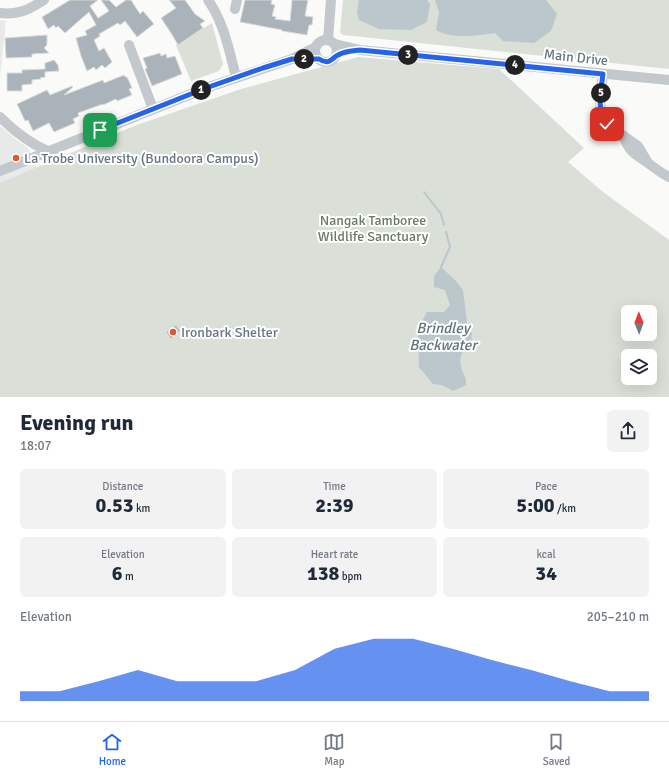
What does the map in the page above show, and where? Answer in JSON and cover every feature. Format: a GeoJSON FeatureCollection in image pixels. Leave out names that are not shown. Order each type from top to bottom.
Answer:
{"type":"FeatureCollection","features":[{"type":"Feature","properties":{"kind":"street"},"geometry":{"type":"LineString","coordinates":[[0,13],[26,11],[44,0]]}},
{"type":"Feature","properties":{"kind":"street"},"geometry":{"type":"LineString","coordinates":[[208,0],[223,29],[236,77]]}},
{"type":"Feature","properties":{"kind":"street"},"geometry":{"type":"LineString","coordinates":[[292,59],[319,59],[329,62],[337,55],[337,49],[331,42],[331,0]]}},
{"type":"Feature","properties":{"kind":"street"},"geometry":{"type":"LineString","coordinates":[[0,171],[236,77],[292,59],[316,47],[321,41],[331,42]]}},
{"type":"Feature","properties":{"kind":"street","name":"Main Drive"},"geometry":{"type":"LineString","coordinates":[[331,42],[360,50],[669,80]]}},
{"type":"Feature","properties":{"kind":"street"},"geometry":{"type":"LineString","coordinates":[[128,44],[153,109]]}},
{"type":"Feature","properties":{"kind":"street"},"geometry":{"type":"LineString","coordinates":[[316,47],[316,53],[319,59]]}},
{"type":"Feature","properties":{"kind":"street","name":"Main Drive"},"geometry":{"type":"LineString","coordinates":[[337,55],[360,50]]}},
{"type":"Feature","properties":{"kind":"street"},"geometry":{"type":"LineString","coordinates":[[603,74],[600,101],[601,115],[607,124],[623,136],[635,155],[658,171],[669,176]]}},
{"type":"Feature","properties":{"kind":"street"},"geometry":{"type":"LineString","coordinates":[[0,117],[27,140],[48,151]]}},
{"type":"Feature","properties":{"kind":"shaded area"},"geometry":{"type":"Polygon","coordinates":[[[0,20],[6,21],[0,77],[0,20]]]}},
{"type":"Feature","properties":{"kind":"shaded area","name":"La Trobe University (Bundoora Campus)"},"geometry":{"type":"Polygon","coordinates":[[[0,126],[28,148],[37,168],[0,183],[0,126]]]}},
{"type":"Feature","properties":{"kind":"green space"},"geometry":{"type":"Polygon","coordinates":[[[343,0],[669,0],[669,69],[343,35],[340,32],[343,0]]]}},
{"type":"Feature","properties":{"kind":"green space"},"geometry":{"type":"Polygon","coordinates":[[[212,23],[223,64],[219,71],[191,81],[176,45],[212,23]]]}},
{"type":"Feature","properties":{"kind":"green space","name":"Nangak Tamboree Wildlife Sanctuary"},"geometry":{"type":"Polygon","coordinates":[[[358,57],[499,69],[584,148],[568,162],[603,192],[669,240],[669,397],[0,397],[0,183],[134,126],[241,89],[358,57]]]}},
{"type":"Feature","properties":{"kind":"water"},"geometry":{"type":"Polygon","coordinates":[[[359,0],[427,0],[430,4],[427,22],[411,30],[379,29],[359,20],[357,12],[359,0]]]}},
{"type":"Feature","properties":{"kind":"water"},"geometry":{"type":"Polygon","coordinates":[[[435,0],[546,0],[557,14],[551,31],[534,43],[503,41],[495,33],[473,36],[456,36],[436,30],[439,12],[435,0]]]}},
{"type":"Feature","properties":{"kind":"water","name":"Brindley Backwater"},"geometry":{"type":"Polygon","coordinates":[[[441,267],[463,290],[468,330],[472,333],[471,343],[464,350],[460,361],[466,379],[466,385],[453,391],[442,385],[433,384],[419,367],[418,329],[427,312],[444,312],[450,305],[445,290],[434,287],[434,276],[441,267]]]}},
{"type":"Feature","properties":{"kind":"building"},"geometry":{"type":"Polygon","coordinates":[[[70,0],[98,0],[90,6],[98,18],[109,11],[101,0],[109,0],[116,7],[126,0],[131,0],[140,14],[143,11],[154,24],[137,37],[125,21],[120,25],[118,23],[99,34],[100,36],[94,40],[99,51],[104,48],[112,62],[105,68],[102,65],[96,70],[94,67],[87,71],[76,38],[87,35],[85,31],[96,25],[89,12],[65,33],[58,26],[56,28],[54,25],[48,29],[42,17],[70,0]]]}},
{"type":"Feature","properties":{"kind":"building"},"geometry":{"type":"Polygon","coordinates":[[[169,0],[185,0],[195,14],[205,21],[200,24],[203,28],[178,45],[161,18],[176,8],[169,0]]]}},
{"type":"Feature","properties":{"kind":"building"},"geometry":{"type":"Polygon","coordinates":[[[245,0],[272,0],[271,4],[275,5],[272,16],[276,17],[275,19],[290,21],[292,0],[308,0],[305,16],[313,17],[312,25],[309,25],[307,35],[240,22],[245,0]]]}},
{"type":"Feature","properties":{"kind":"building"},"geometry":{"type":"Polygon","coordinates":[[[47,35],[47,45],[44,48],[49,53],[32,54],[32,57],[6,58],[5,38],[47,35]]]}},
{"type":"Feature","properties":{"kind":"building"},"geometry":{"type":"Polygon","coordinates":[[[160,53],[161,56],[166,54],[167,58],[175,56],[182,74],[152,86],[145,69],[147,68],[143,58],[160,53]]]}},
{"type":"Feature","properties":{"kind":"building"},"geometry":{"type":"Polygon","coordinates":[[[54,60],[58,65],[59,71],[45,72],[45,77],[32,80],[32,84],[22,85],[22,91],[7,91],[7,73],[22,73],[22,70],[45,69],[45,63],[54,60]]]}},
{"type":"Feature","properties":{"kind":"building"},"geometry":{"type":"Polygon","coordinates":[[[124,75],[127,77],[132,88],[129,89],[132,95],[117,101],[116,99],[78,113],[79,116],[73,119],[75,123],[54,132],[49,123],[33,131],[28,120],[25,121],[17,104],[47,90],[50,95],[72,86],[73,87],[64,95],[103,80],[104,83],[124,75]]]}},
{"type":"Feature","properties":{"kind":"building","name":"Ironbark Shelter"},"geometry":{"type":"Polygon","coordinates":[[[176,325],[180,331],[171,339],[166,332],[176,325]]]}},
{"type":"Feature","properties":{"kind":"waterway"},"geometry":{"type":"LineString","coordinates":[[424,192],[441,214],[444,225]]}},
{"type":"Feature","properties":{"kind":"waterway"},"geometry":{"type":"LineString","coordinates":[[441,267],[450,247],[446,232]]}},
{"type":"Feature","properties":{"kind":"place","name":"La Trobe University (Bundoora Campus)"},"geometry":{"type":"Point","coordinates":[16,158]}},
{"type":"Feature","properties":{"kind":"place","name":"Ironbark Shelter"},"geometry":{"type":"Point","coordinates":[173,332]}},
{"type":"Feature","properties":{"kind":"route"},"geometry":{"type":"LineString","coordinates":[[100,130],[206,88],[292,59],[319,59],[329,62],[337,55],[360,50],[603,74],[600,109],[601,115],[607,124]]}}]}
